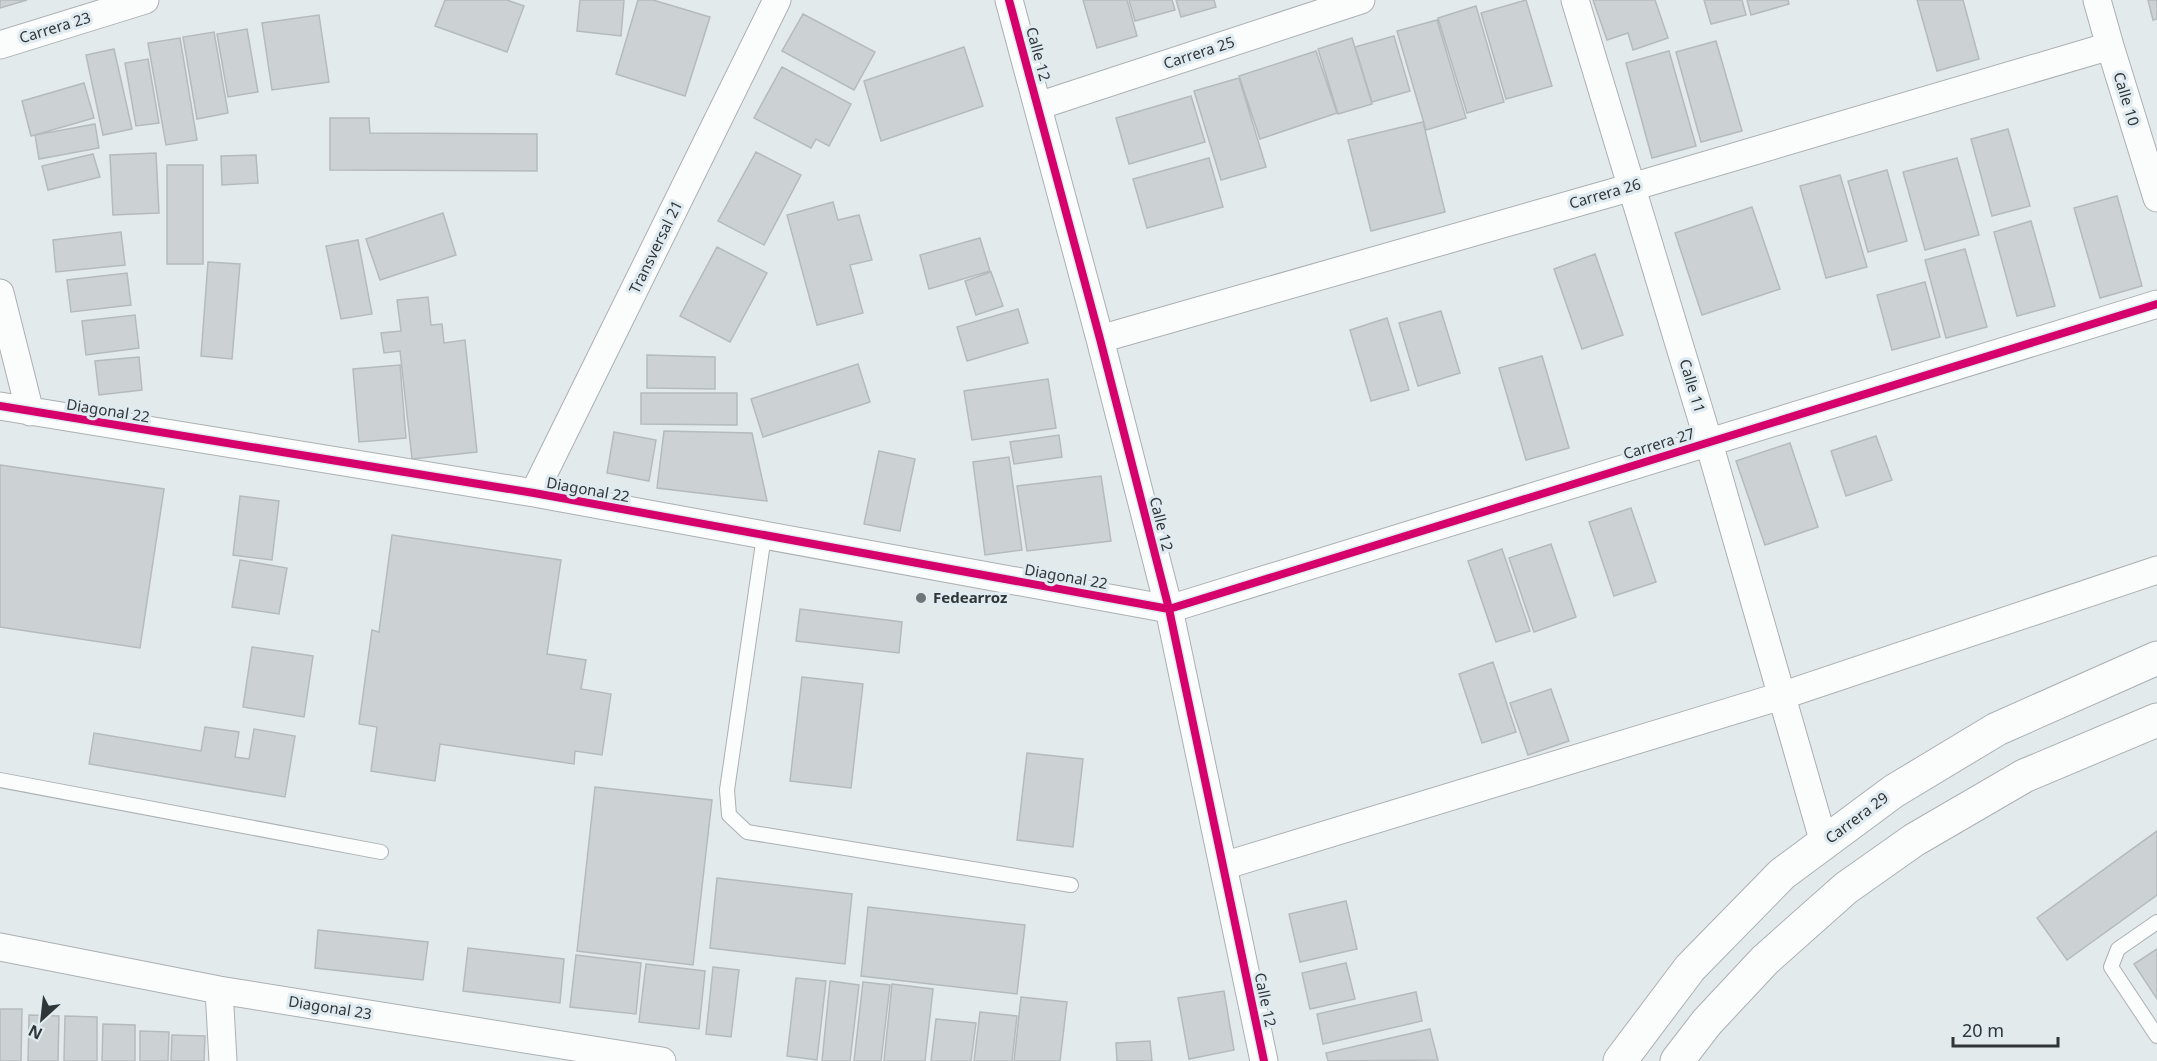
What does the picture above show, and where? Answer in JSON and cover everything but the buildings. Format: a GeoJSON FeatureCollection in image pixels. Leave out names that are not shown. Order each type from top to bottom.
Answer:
{"type":"FeatureCollection","features":[{"type":"Feature","properties":{"kind":"main road","name":"Carrera 29"},"geometry":{"type":"LineString","coordinates":[[1620,1061],[1690,968],[1782,874],[1894,791],[1997,729],[2157,658]]}},
{"type":"Feature","properties":{"kind":"main road"},"geometry":{"type":"LineString","coordinates":[[1677,1061],[1707,1022],[1766,960],[1846,888],[1914,840],[2024,776],[2157,720]]}},
{"type":"Feature","properties":{"kind":"street","name":"Carrera 23"},"geometry":{"type":"LineString","coordinates":[[0,45],[145,0]]}},
{"type":"Feature","properties":{"kind":"street","name":"Transversal 21"},"geometry":{"type":"LineString","coordinates":[[534,493],[777,0]]}},
{"type":"Feature","properties":{"kind":"street","name":"Calle 12"},"geometry":{"type":"LineString","coordinates":[[1009,0],[1100,339],[1169,609],[1264,1061]]}},
{"type":"Feature","properties":{"kind":"street","name":"Carrera 25"},"geometry":{"type":"LineString","coordinates":[[1038,106],[1361,0]]}},
{"type":"Feature","properties":{"kind":"street","name":"Calle 11"},"geometry":{"type":"LineString","coordinates":[[1575,0],[1709,443],[1824,843]]}},
{"type":"Feature","properties":{"kind":"street","name":"Calle 10"},"geometry":{"type":"LineString","coordinates":[[2097,0],[2156,189]]}},
{"type":"Feature","properties":{"kind":"street","name":"Carrera 26"},"geometry":{"type":"LineString","coordinates":[[1100,339],[1632,187],[2110,46]]}},
{"type":"Feature","properties":{"kind":"street"},"geometry":{"type":"LineString","coordinates":[[0,293],[30,412]]}},
{"type":"Feature","properties":{"kind":"street","name":"Carrera 27"},"geometry":{"type":"LineString","coordinates":[[1169,609],[2157,304]]}},
{"type":"Feature","properties":{"kind":"street","name":"Diagonal 22"},"geometry":{"type":"LineString","coordinates":[[0,406],[534,493],[1169,609]]}},
{"type":"Feature","properties":{"kind":"street"},"geometry":{"type":"LineString","coordinates":[[1223,866],[1782,696],[2157,570]]}},
{"type":"Feature","properties":{"kind":"street","name":"Diagonal 23"},"geometry":{"type":"LineString","coordinates":[[0,947],[219,990],[662,1061]]}},
{"type":"Feature","properties":{"kind":"street"},"geometry":{"type":"LineString","coordinates":[[219,990],[223,1061]]}},
{"type":"Feature","properties":{"kind":"lane"},"geometry":{"type":"LineString","coordinates":[[764,536],[727,790],[729,815],[747,832],[1071,885]]}},
{"type":"Feature","properties":{"kind":"lane"},"geometry":{"type":"LineString","coordinates":[[0,780],[381,852]]}},
{"type":"Feature","properties":{"kind":"lane"},"geometry":{"type":"LineString","coordinates":[[2157,922],[2118,949],[2111,967],[2157,1036]]}},
{"type":"Feature","properties":{"kind":"cycle path"},"geometry":{"type":"LineString","coordinates":[[1009,0],[1100,339],[1169,609],[1264,1061]]}},
{"type":"Feature","properties":{"kind":"cycle path"},"geometry":{"type":"LineString","coordinates":[[0,406],[534,493],[1169,609],[2157,304]]}},
{"type":"Feature","properties":{"kind":"place","name":"Fedearroz"},"geometry":{"type":"Point","coordinates":[921,598]}}]}
